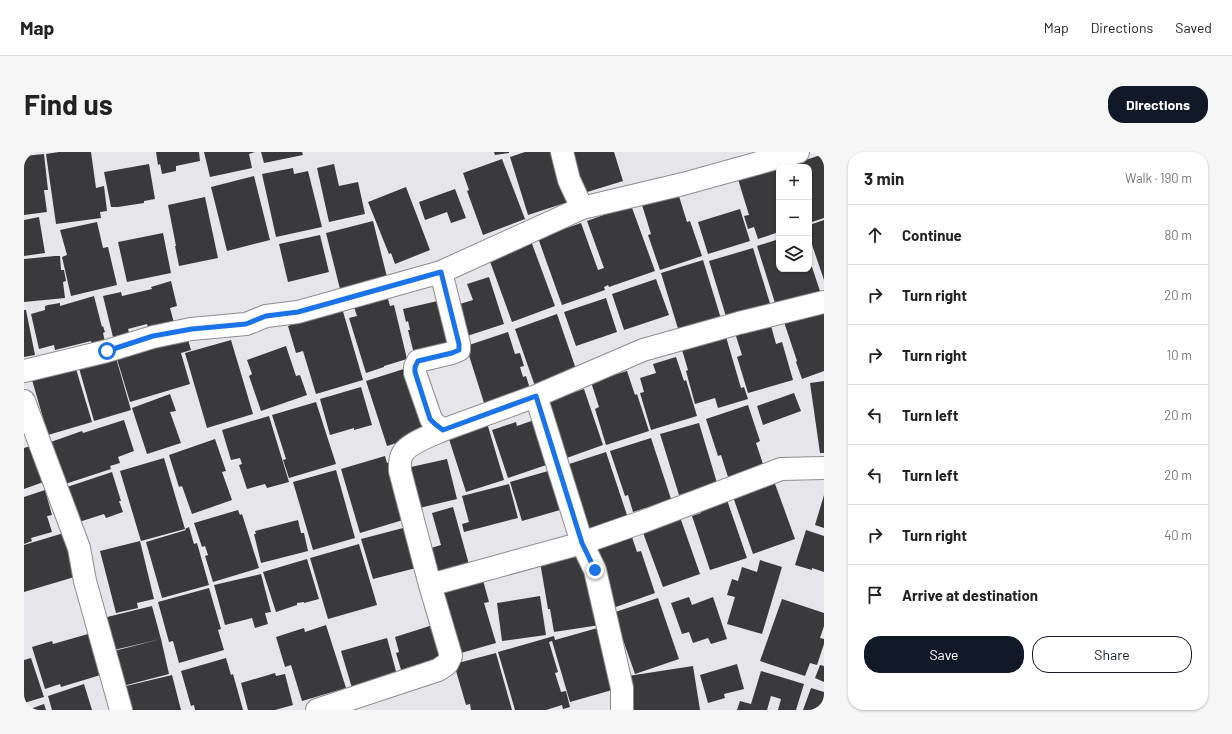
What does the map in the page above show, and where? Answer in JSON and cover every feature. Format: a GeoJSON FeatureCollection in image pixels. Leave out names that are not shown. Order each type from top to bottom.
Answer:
{"type":"FeatureCollection","features":[{"type":"Feature","properties":{"kind":"street"},"geometry":{"type":"LineString","coordinates":[[562,152],[569,180],[582,208]]}},
{"type":"Feature","properties":{"kind":"street"},"geometry":{"type":"LineString","coordinates":[[24,371],[107,351],[153,336],[192,329],[246,324],[266,316],[298,312],[441,272],[582,208],[683,184],[798,152]]}},
{"type":"Feature","properties":{"kind":"street"},"geometry":{"type":"LineString","coordinates":[[441,272],[459,344],[459,350],[418,361],[415,367],[415,372],[430,419],[443,430]]}},
{"type":"Feature","properties":{"kind":"street"},"geometry":{"type":"LineString","coordinates":[[317,710],[438,670],[447,664],[451,656],[430,585],[400,471],[400,460],[403,452],[409,446],[443,430],[536,396],[643,350],[739,323],[824,302]]}},
{"type":"Feature","properties":{"kind":"street"},"geometry":{"type":"LineString","coordinates":[[536,396],[582,543],[595,570],[622,688],[622,710]]}},
{"type":"Feature","properties":{"kind":"street"},"geometry":{"type":"LineString","coordinates":[[24,401],[79,548],[85,582],[121,710]]}},
{"type":"Feature","properties":{"kind":"street"},"geometry":{"type":"LineString","coordinates":[[430,585],[582,543],[642,522],[781,469],[824,468]]}},
{"type":"Feature","properties":{"kind":"building"},"geometry":{"type":"Polygon","coordinates":[[[59,152],[91,152],[96,188],[104,186],[107,211],[100,212],[101,218],[56,224],[46,154],[59,152]]]}},
{"type":"Feature","properties":{"kind":"building"},"geometry":{"type":"Polygon","coordinates":[[[156,152],[199,152],[200,161],[176,166],[176,171],[162,174],[160,164],[158,165],[156,152]]]}},
{"type":"Feature","properties":{"kind":"building"},"geometry":{"type":"Polygon","coordinates":[[[204,152],[255,152],[249,154],[252,168],[210,177],[204,152]]]}},
{"type":"Feature","properties":{"kind":"building"},"geometry":{"type":"Polygon","coordinates":[[[261,152],[302,152],[303,155],[264,163],[261,152]]]}},
{"type":"Feature","properties":{"kind":"building"},"geometry":{"type":"Polygon","coordinates":[[[494,152],[509,152],[509,153],[495,155],[494,152]]]}},
{"type":"Feature","properties":{"kind":"building"},"geometry":{"type":"Polygon","coordinates":[[[525,152],[555,152],[571,201],[528,215],[510,157],[525,152]]]}},
{"type":"Feature","properties":{"kind":"building"},"geometry":{"type":"Polygon","coordinates":[[[571,152],[614,152],[623,181],[584,193],[571,152]]]}},
{"type":"Feature","properties":{"kind":"building"},"geometry":{"type":"Polygon","coordinates":[[[44,154],[48,190],[44,190],[47,212],[24,215],[24,156],[44,154]]]}},
{"type":"Feature","properties":{"kind":"building"},"geometry":{"type":"Polygon","coordinates":[[[824,154],[824,218],[812,222],[812,164],[793,164],[824,154]]]}},
{"type":"Feature","properties":{"kind":"building"},"geometry":{"type":"Polygon","coordinates":[[[502,159],[525,219],[483,235],[467,191],[469,190],[463,173],[502,159]]]}},
{"type":"Feature","properties":{"kind":"building"},"geometry":{"type":"Polygon","coordinates":[[[149,164],[155,199],[144,201],[144,203],[111,207],[104,172],[149,164]]]}},
{"type":"Feature","properties":{"kind":"building"},"geometry":{"type":"Polygon","coordinates":[[[334,164],[339,186],[358,182],[365,214],[329,222],[317,168],[334,164]]]}},
{"type":"Feature","properties":{"kind":"building"},"geometry":{"type":"Polygon","coordinates":[[[774,164],[776,170],[776,233],[758,239],[754,227],[748,229],[744,216],[749,215],[737,176],[774,164]]]}},
{"type":"Feature","properties":{"kind":"building"},"geometry":{"type":"Polygon","coordinates":[[[293,168],[294,174],[308,171],[322,227],[276,237],[262,174],[293,168]]]}},
{"type":"Feature","properties":{"kind":"building"},"geometry":{"type":"Polygon","coordinates":[[[254,176],[270,240],[227,251],[211,187],[254,176]]]}},
{"type":"Feature","properties":{"kind":"building"},"geometry":{"type":"Polygon","coordinates":[[[406,187],[430,250],[395,264],[391,253],[389,254],[368,202],[406,187]]]}},
{"type":"Feature","properties":{"kind":"building"},"geometry":{"type":"Polygon","coordinates":[[[455,189],[466,218],[451,223],[447,212],[425,220],[419,202],[455,189]]]}},
{"type":"Feature","properties":{"kind":"building"},"geometry":{"type":"Polygon","coordinates":[[[678,193],[687,222],[690,221],[702,256],[660,270],[648,235],[651,234],[642,205],[678,193]]]}},
{"type":"Feature","properties":{"kind":"building"},"geometry":{"type":"Polygon","coordinates":[[[205,197],[218,258],[179,266],[168,205],[205,197]]]}},
{"type":"Feature","properties":{"kind":"building"},"geometry":{"type":"Polygon","coordinates":[[[631,205],[655,271],[609,287],[608,285],[604,287],[605,290],[562,305],[538,238],[581,223],[598,270],[604,268],[587,221],[631,205]]]}},
{"type":"Feature","properties":{"kind":"building"},"geometry":{"type":"Polygon","coordinates":[[[740,209],[750,241],[708,254],[698,222],[740,209]]]}},
{"type":"Feature","properties":{"kind":"building"},"geometry":{"type":"Polygon","coordinates":[[[39,217],[45,253],[24,256],[24,220],[39,217]]]}},
{"type":"Feature","properties":{"kind":"building"},"geometry":{"type":"Polygon","coordinates":[[[824,220],[824,280],[812,245],[812,224],[824,220]]]}},
{"type":"Feature","properties":{"kind":"building"},"geometry":{"type":"Polygon","coordinates":[[[373,221],[388,281],[341,293],[326,233],[373,221]]]}},
{"type":"Feature","properties":{"kind":"building"},"geometry":{"type":"Polygon","coordinates":[[[97,222],[103,248],[108,247],[117,285],[71,296],[62,257],[67,255],[60,230],[97,222]]]}},
{"type":"Feature","properties":{"kind":"building"},"geometry":{"type":"Polygon","coordinates":[[[163,233],[171,273],[127,282],[118,242],[163,233]]]}},
{"type":"Feature","properties":{"kind":"building"},"geometry":{"type":"Polygon","coordinates":[[[320,235],[329,272],[288,282],[279,244],[320,235]]]}},
{"type":"Feature","properties":{"kind":"building"},"geometry":{"type":"Polygon","coordinates":[[[776,240],[776,272],[812,272],[812,267],[821,294],[779,307],[778,302],[775,303],[757,246],[776,240]]]}},
{"type":"Feature","properties":{"kind":"building"},"geometry":{"type":"Polygon","coordinates":[[[531,241],[555,306],[512,322],[488,256],[531,241]]]}},
{"type":"Feature","properties":{"kind":"building"},"geometry":{"type":"Polygon","coordinates":[[[753,248],[772,310],[728,323],[709,261],[753,248]]]}},
{"type":"Feature","properties":{"kind":"building"},"geometry":{"type":"Polygon","coordinates":[[[60,256],[61,270],[64,270],[66,281],[63,282],[65,298],[24,302],[24,259],[60,256]]]}},
{"type":"Feature","properties":{"kind":"building"},"geometry":{"type":"Polygon","coordinates":[[[703,260],[722,322],[680,335],[661,273],[703,260]]]}},
{"type":"Feature","properties":{"kind":"building"},"geometry":{"type":"Polygon","coordinates":[[[489,277],[504,324],[464,337],[453,306],[473,300],[467,284],[489,277]]]}},
{"type":"Feature","properties":{"kind":"building"},"geometry":{"type":"Polygon","coordinates":[[[656,279],[669,315],[624,330],[612,294],[656,279]]]}},
{"type":"Feature","properties":{"kind":"building"},"geometry":{"type":"Polygon","coordinates":[[[171,281],[177,306],[170,308],[174,323],[148,328],[147,324],[128,329],[129,333],[113,337],[103,296],[121,292],[122,296],[152,289],[151,287],[171,281]]]}},
{"type":"Feature","properties":{"kind":"building"},"geometry":{"type":"Polygon","coordinates":[[[387,295],[390,306],[394,305],[407,359],[366,373],[349,318],[357,316],[353,304],[387,295]]]}},
{"type":"Feature","properties":{"kind":"building"},"geometry":{"type":"Polygon","coordinates":[[[94,296],[102,327],[103,326],[105,332],[103,333],[105,342],[92,345],[91,341],[55,350],[54,345],[39,349],[31,314],[45,310],[45,306],[48,305],[60,303],[60,306],[94,296]]]}},
{"type":"Feature","properties":{"kind":"building"},"geometry":{"type":"Polygon","coordinates":[[[606,298],[617,332],[576,346],[564,312],[606,298]]]}},
{"type":"Feature","properties":{"kind":"building"},"geometry":{"type":"Polygon","coordinates":[[[442,300],[456,345],[414,354],[408,330],[410,330],[408,321],[406,322],[403,309],[442,300]]]}},
{"type":"Feature","properties":{"kind":"building"},"geometry":{"type":"Polygon","coordinates":[[[342,308],[363,380],[316,394],[303,351],[296,353],[288,326],[342,308]]]}},
{"type":"Feature","properties":{"kind":"building"},"geometry":{"type":"Polygon","coordinates":[[[24,310],[26,310],[35,355],[24,357],[24,310]]]}},
{"type":"Feature","properties":{"kind":"building"},"geometry":{"type":"Polygon","coordinates":[[[824,313],[824,371],[802,379],[784,322],[824,313]]]}},
{"type":"Feature","properties":{"kind":"building"},"geometry":{"type":"Polygon","coordinates":[[[557,314],[578,375],[536,389],[515,329],[557,314]]]}},
{"type":"Feature","properties":{"kind":"building"},"geometry":{"type":"Polygon","coordinates":[[[770,322],[776,344],[782,342],[793,380],[748,393],[737,357],[742,355],[735,333],[770,322]]]}},
{"type":"Feature","properties":{"kind":"building"},"geometry":{"type":"Polygon","coordinates":[[[724,330],[741,388],[744,387],[748,399],[718,408],[715,398],[695,404],[686,371],[688,370],[680,343],[724,330]]]}},
{"type":"Feature","properties":{"kind":"building"},"geometry":{"type":"Polygon","coordinates":[[[508,332],[515,354],[520,353],[524,366],[520,367],[523,377],[526,376],[531,392],[485,406],[466,346],[508,332]]]}},
{"type":"Feature","properties":{"kind":"building"},"geometry":{"type":"Polygon","coordinates":[[[188,340],[191,350],[181,353],[190,384],[130,402],[116,356],[188,340]]]}},
{"type":"Feature","properties":{"kind":"building"},"geometry":{"type":"Polygon","coordinates":[[[231,340],[253,414],[207,428],[185,353],[231,340]]]}},
{"type":"Feature","properties":{"kind":"building"},"geometry":{"type":"Polygon","coordinates":[[[286,346],[296,376],[300,375],[307,395],[261,411],[249,376],[252,374],[247,360],[286,346]]]}},
{"type":"Feature","properties":{"kind":"building"},"geometry":{"type":"Polygon","coordinates":[[[676,357],[684,381],[686,380],[697,416],[651,430],[640,393],[644,392],[640,378],[656,373],[653,364],[676,357]]]}},
{"type":"Feature","properties":{"kind":"building"},"geometry":{"type":"Polygon","coordinates":[[[116,358],[131,410],[94,421],[79,368],[116,358]]]}},
{"type":"Feature","properties":{"kind":"building"},"geometry":{"type":"Polygon","coordinates":[[[410,367],[431,432],[387,446],[366,381],[410,367]]]}},
{"type":"Feature","properties":{"kind":"building"},"geometry":{"type":"Polygon","coordinates":[[[76,369],[92,422],[48,435],[32,380],[76,369]]]}},
{"type":"Feature","properties":{"kind":"building"},"geometry":{"type":"Polygon","coordinates":[[[627,371],[635,395],[637,394],[649,431],[606,445],[595,409],[599,407],[591,382],[627,371]]]}},
{"type":"Feature","properties":{"kind":"building"},"geometry":{"type":"Polygon","coordinates":[[[824,381],[824,453],[820,453],[810,383],[824,381]]]}},
{"type":"Feature","properties":{"kind":"building"},"geometry":{"type":"Polygon","coordinates":[[[361,387],[372,425],[354,430],[354,428],[330,435],[320,399],[361,387]]]}},
{"type":"Feature","properties":{"kind":"building"},"geometry":{"type":"Polygon","coordinates":[[[567,389],[569,394],[584,389],[603,445],[561,460],[539,399],[567,389]]]}},
{"type":"Feature","properties":{"kind":"building"},"geometry":{"type":"Polygon","coordinates":[[[794,393],[801,411],[763,425],[757,406],[794,393]]]}},
{"type":"Feature","properties":{"kind":"building"},"geometry":{"type":"Polygon","coordinates":[[[170,394],[176,411],[170,412],[181,443],[147,454],[132,408],[170,394]]]}},
{"type":"Feature","properties":{"kind":"building"},"geometry":{"type":"Polygon","coordinates":[[[316,402],[336,464],[289,478],[283,460],[286,459],[272,415],[316,402]]]}},
{"type":"Feature","properties":{"kind":"building"},"geometry":{"type":"Polygon","coordinates":[[[748,405],[760,441],[756,443],[764,467],[729,480],[721,455],[718,456],[706,419],[748,405]]]}},
{"type":"Feature","properties":{"kind":"building"},"geometry":{"type":"Polygon","coordinates":[[[269,416],[289,482],[267,488],[265,484],[247,489],[239,465],[242,464],[240,458],[231,460],[222,430],[269,416]]]}},
{"type":"Feature","properties":{"kind":"building"},"geometry":{"type":"Polygon","coordinates":[[[540,418],[555,462],[508,478],[492,430],[516,422],[517,426],[540,418]]]}},
{"type":"Feature","properties":{"kind":"building"},"geometry":{"type":"Polygon","coordinates":[[[124,420],[134,451],[118,457],[120,463],[110,466],[111,469],[62,485],[48,443],[82,431],[83,433],[124,420]]]}},
{"type":"Feature","properties":{"kind":"building"},"geometry":{"type":"Polygon","coordinates":[[[487,423],[504,480],[466,492],[448,436],[487,423]]]}},
{"type":"Feature","properties":{"kind":"building"},"geometry":{"type":"Polygon","coordinates":[[[699,423],[717,483],[679,495],[660,434],[699,423]]]}},
{"type":"Feature","properties":{"kind":"building"},"geometry":{"type":"Polygon","coordinates":[[[651,438],[673,505],[647,513],[645,508],[633,512],[628,495],[625,496],[610,451],[651,438]]]}},
{"type":"Feature","properties":{"kind":"building"},"geometry":{"type":"Polygon","coordinates":[[[215,439],[226,471],[222,472],[232,500],[192,514],[182,486],[179,487],[169,455],[215,439]]]}},
{"type":"Feature","properties":{"kind":"building"},"geometry":{"type":"Polygon","coordinates":[[[31,446],[49,480],[24,489],[24,448],[31,446]]]}},
{"type":"Feature","properties":{"kind":"building"},"geometry":{"type":"Polygon","coordinates":[[[606,452],[628,518],[599,527],[599,525],[586,530],[563,466],[606,452]]]}},
{"type":"Feature","properties":{"kind":"building"},"geometry":{"type":"Polygon","coordinates":[[[385,456],[387,463],[394,461],[403,520],[360,533],[341,469],[385,456]]]}},
{"type":"Feature","properties":{"kind":"building"},"geometry":{"type":"Polygon","coordinates":[[[164,458],[185,529],[141,541],[120,471],[164,458]]]}},
{"type":"Feature","properties":{"kind":"building"},"geometry":{"type":"Polygon","coordinates":[[[447,459],[457,499],[411,510],[402,469],[447,459]]]}},
{"type":"Feature","properties":{"kind":"building"},"geometry":{"type":"Polygon","coordinates":[[[555,469],[567,508],[522,521],[510,482],[555,469]]]}},
{"type":"Feature","properties":{"kind":"building"},"geometry":{"type":"Polygon","coordinates":[[[336,470],[355,538],[313,550],[293,482],[336,470]]]}},
{"type":"Feature","properties":{"kind":"building"},"geometry":{"type":"Polygon","coordinates":[[[112,472],[123,512],[106,518],[104,514],[79,522],[67,487],[112,472]]]}},
{"type":"Feature","properties":{"kind":"building"},"geometry":{"type":"Polygon","coordinates":[[[774,481],[795,539],[753,554],[731,491],[774,481]]]}},
{"type":"Feature","properties":{"kind":"building"},"geometry":{"type":"Polygon","coordinates":[[[509,484],[518,518],[464,532],[462,524],[469,522],[462,496],[509,484]]]}},
{"type":"Feature","properties":{"kind":"building"},"geometry":{"type":"Polygon","coordinates":[[[45,490],[52,515],[47,516],[52,532],[31,538],[32,541],[24,544],[24,497],[45,490]]]}},
{"type":"Feature","properties":{"kind":"building"},"geometry":{"type":"Polygon","coordinates":[[[824,495],[824,528],[815,525],[824,495]]]}},
{"type":"Feature","properties":{"kind":"building"},"geometry":{"type":"Polygon","coordinates":[[[726,497],[747,558],[710,570],[692,516],[701,513],[699,506],[726,497]]]}},
{"type":"Feature","properties":{"kind":"building"},"geometry":{"type":"Polygon","coordinates":[[[453,507],[470,568],[430,579],[431,548],[441,545],[432,513],[453,507]]]}},
{"type":"Feature","properties":{"kind":"building"},"geometry":{"type":"Polygon","coordinates":[[[238,510],[240,515],[242,514],[259,568],[213,582],[205,556],[208,555],[205,546],[202,547],[194,523],[238,510]]]}},
{"type":"Feature","properties":{"kind":"building"},"geometry":{"type":"Polygon","coordinates":[[[680,517],[700,574],[663,587],[642,530],[680,517]]]}},
{"type":"Feature","properties":{"kind":"building"},"geometry":{"type":"Polygon","coordinates":[[[298,520],[301,533],[304,533],[308,551],[261,563],[254,534],[256,534],[255,531],[298,520]]]}},
{"type":"Feature","properties":{"kind":"building"},"geometry":{"type":"Polygon","coordinates":[[[189,527],[194,544],[197,543],[209,585],[162,598],[146,542],[186,530],[185,529],[189,527]]]}},
{"type":"Feature","properties":{"kind":"building"},"geometry":{"type":"Polygon","coordinates":[[[407,527],[416,568],[373,579],[361,539],[407,527]]]}},
{"type":"Feature","properties":{"kind":"building"},"geometry":{"type":"Polygon","coordinates":[[[806,530],[824,536],[824,572],[795,565],[806,530]]]}},
{"type":"Feature","properties":{"kind":"building"},"geometry":{"type":"Polygon","coordinates":[[[630,531],[637,552],[641,551],[655,593],[613,608],[593,544],[630,531]]]}},
{"type":"Feature","properties":{"kind":"building"},"geometry":{"type":"Polygon","coordinates":[[[67,532],[81,575],[24,592],[24,545],[67,532]]]}},
{"type":"Feature","properties":{"kind":"building"},"geometry":{"type":"Polygon","coordinates":[[[140,541],[154,599],[137,603],[138,608],[116,613],[100,551],[140,541]]]}},
{"type":"Feature","properties":{"kind":"building"},"geometry":{"type":"Polygon","coordinates":[[[359,544],[377,605],[328,619],[310,558],[359,544]]]}},
{"type":"Feature","properties":{"kind":"building"},"geometry":{"type":"Polygon","coordinates":[[[584,556],[600,625],[554,632],[550,609],[548,609],[540,562],[584,556]]]}},
{"type":"Feature","properties":{"kind":"building"},"geometry":{"type":"Polygon","coordinates":[[[307,559],[319,599],[304,603],[297,603],[297,605],[276,612],[263,572],[307,559]]]}},
{"type":"Feature","properties":{"kind":"building"},"geometry":{"type":"Polygon","coordinates":[[[760,560],[782,567],[762,634],[727,624],[735,597],[727,595],[732,579],[738,581],[742,567],[757,572],[760,560]]]}},
{"type":"Feature","properties":{"kind":"building"},"geometry":{"type":"Polygon","coordinates":[[[481,573],[489,602],[484,603],[496,643],[454,655],[434,589],[481,573]]]}},
{"type":"Feature","properties":{"kind":"building"},"geometry":{"type":"Polygon","coordinates":[[[261,574],[271,612],[265,613],[268,624],[255,628],[252,618],[225,625],[214,585],[261,574]]]}},
{"type":"Feature","properties":{"kind":"building"},"geometry":{"type":"Polygon","coordinates":[[[209,588],[221,629],[218,630],[224,650],[179,663],[173,641],[169,642],[158,602],[209,588]]]}},
{"type":"Feature","properties":{"kind":"building"},"geometry":{"type":"Polygon","coordinates":[[[540,596],[546,635],[502,641],[497,603],[540,596]]]}},
{"type":"Feature","properties":{"kind":"building"},"geometry":{"type":"Polygon","coordinates":[[[689,597],[692,605],[713,597],[727,639],[711,644],[708,638],[693,643],[689,632],[682,634],[671,603],[689,597]]]}},
{"type":"Feature","properties":{"kind":"building"},"geometry":{"type":"Polygon","coordinates":[[[658,598],[679,659],[635,674],[623,640],[618,641],[609,614],[658,598]]]}},
{"type":"Feature","properties":{"kind":"building"},"geometry":{"type":"Polygon","coordinates":[[[782,599],[824,613],[824,626],[820,638],[824,639],[824,644],[817,665],[810,663],[805,676],[760,661],[782,599]]]}},
{"type":"Feature","properties":{"kind":"building"},"geometry":{"type":"Polygon","coordinates":[[[152,606],[161,639],[114,650],[103,618],[152,606]]]}},
{"type":"Feature","properties":{"kind":"building"},"geometry":{"type":"Polygon","coordinates":[[[436,624],[447,660],[402,673],[396,653],[399,652],[395,637],[436,624]]]}},
{"type":"Feature","properties":{"kind":"building"},"geometry":{"type":"Polygon","coordinates":[[[326,625],[346,688],[302,701],[291,665],[285,667],[276,637],[304,628],[305,632],[326,625]]]}},
{"type":"Feature","properties":{"kind":"building"},"geometry":{"type":"Polygon","coordinates":[[[601,627],[619,688],[570,702],[552,641],[549,642],[558,672],[555,673],[561,692],[566,691],[570,707],[563,709],[562,705],[546,710],[515,710],[498,652],[554,636],[555,640],[601,627]]]}},
{"type":"Feature","properties":{"kind":"building"},"geometry":{"type":"Polygon","coordinates":[[[95,632],[107,673],[61,687],[60,684],[45,689],[32,647],[52,641],[53,644],[95,632]]]}},
{"type":"Feature","properties":{"kind":"building"},"geometry":{"type":"Polygon","coordinates":[[[387,638],[397,675],[352,688],[341,651],[387,638]]]}},
{"type":"Feature","properties":{"kind":"building"},"geometry":{"type":"Polygon","coordinates":[[[161,639],[169,674],[123,686],[114,651],[161,639]]]}},
{"type":"Feature","properties":{"kind":"building"},"geometry":{"type":"Polygon","coordinates":[[[496,653],[512,710],[471,710],[470,704],[466,705],[454,664],[496,653]]]}},
{"type":"Feature","properties":{"kind":"building"},"geometry":{"type":"Polygon","coordinates":[[[31,658],[44,697],[24,703],[24,660],[31,658]]]}},
{"type":"Feature","properties":{"kind":"building"},"geometry":{"type":"Polygon","coordinates":[[[226,658],[231,675],[233,674],[243,710],[195,710],[194,705],[191,706],[181,671],[226,658]]]}},
{"type":"Feature","properties":{"kind":"building"},"geometry":{"type":"Polygon","coordinates":[[[737,664],[744,689],[724,694],[725,698],[708,703],[700,675],[737,664]]]}},
{"type":"Feature","properties":{"kind":"building"},"geometry":{"type":"Polygon","coordinates":[[[820,665],[824,666],[824,682],[815,678],[820,665]]]}},
{"type":"Feature","properties":{"kind":"building"},"geometry":{"type":"Polygon","coordinates":[[[693,666],[700,710],[626,710],[628,676],[693,666]]]}},
{"type":"Feature","properties":{"kind":"building"},"geometry":{"type":"Polygon","coordinates":[[[761,671],[804,684],[796,710],[778,710],[781,699],[771,696],[767,710],[737,710],[740,701],[751,704],[761,671]]]}},
{"type":"Feature","properties":{"kind":"building"},"geometry":{"type":"Polygon","coordinates":[[[275,673],[276,676],[285,674],[293,705],[275,710],[248,710],[241,683],[275,673]]]}},
{"type":"Feature","properties":{"kind":"building"},"geometry":{"type":"Polygon","coordinates":[[[172,675],[181,710],[132,710],[126,686],[172,675]]]}},
{"type":"Feature","properties":{"kind":"building"},"geometry":{"type":"Polygon","coordinates":[[[84,684],[92,710],[52,710],[48,696],[84,684]]]}},
{"type":"Feature","properties":{"kind":"building"},"geometry":{"type":"Polygon","coordinates":[[[811,688],[824,692],[824,710],[803,710],[811,688]]]}},
{"type":"Feature","properties":{"kind":"building"},"geometry":{"type":"Polygon","coordinates":[[[44,704],[46,710],[27,710],[44,704]]]}},
{"type":"Feature","properties":{"kind":"route"},"geometry":{"type":"LineString","coordinates":[[107,351],[153,336],[192,329],[246,324],[266,316],[298,312],[441,272],[459,344],[459,350],[418,361],[415,367],[415,372],[430,419],[443,430],[536,396],[582,543],[595,570]]}}]}
